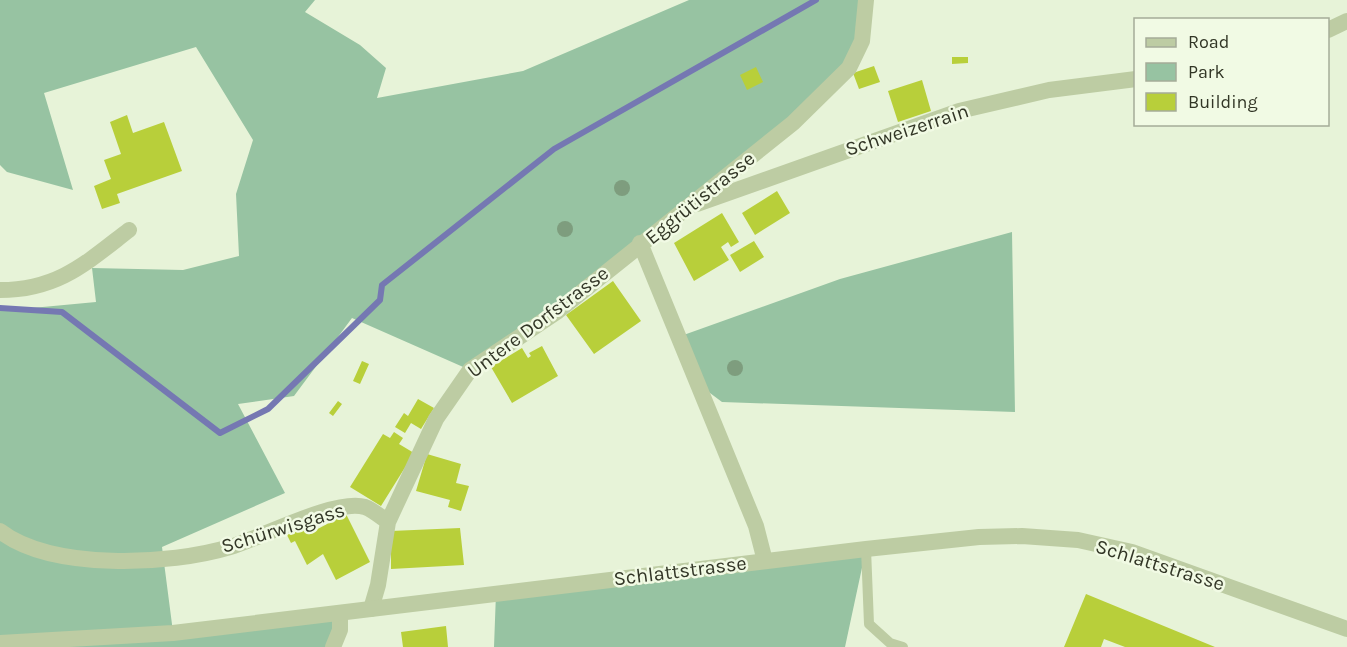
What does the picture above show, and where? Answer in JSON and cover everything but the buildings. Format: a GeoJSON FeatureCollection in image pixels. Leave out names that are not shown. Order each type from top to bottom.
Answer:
{"type":"FeatureCollection","features":[{"type":"Feature","properties":{"kind":"street","name":"Eggrütistrasse"},"geometry":{"type":"LineString","coordinates":[[765,561],[756,526],[640,243],[793,123],[849,68],[862,41],[866,0]]}},
{"type":"Feature","properties":{"kind":"street"},"geometry":{"type":"LineString","coordinates":[[1329,30],[1347,21]]}},
{"type":"Feature","properties":{"kind":"street","name":"Schweizerrain"},"geometry":{"type":"LineString","coordinates":[[685,208],[959,111],[1049,90],[1134,79]]}},
{"type":"Feature","properties":{"kind":"street"},"geometry":{"type":"LineString","coordinates":[[0,290],[38,287],[62,278],[129,230]]}},
{"type":"Feature","properties":{"kind":"street","name":"Untere Dorfstrasse"},"geometry":{"type":"LineString","coordinates":[[371,609],[378,585],[388,522],[436,419],[470,369],[558,311],[640,243]]}},
{"type":"Feature","properties":{"kind":"street","name":"Schürwisgass"},"geometry":{"type":"LineString","coordinates":[[0,531],[11,540],[57,555],[99,561],[160,559],[229,547],[344,506],[364,507],[388,522]]}},
{"type":"Feature","properties":{"kind":"street","name":"Schlattstrasse"},"geometry":{"type":"LineString","coordinates":[[0,643],[172,633],[866,549],[979,537],[1022,536],[1078,540],[1132,552],[1347,629]]}},
{"type":"Feature","properties":{"kind":"street"},"geometry":{"type":"LineString","coordinates":[[333,647],[340,630],[340,613]]}},
{"type":"Feature","properties":{"kind":"lane"},"geometry":{"type":"LineString","coordinates":[[866,549],[869,624],[890,643],[903,647]]}},
{"type":"Feature","properties":{"kind":"green space"},"geometry":{"type":"Polygon","coordinates":[[[0,0],[315,0],[305,12],[360,45],[386,68],[377,98],[523,71],[689,0],[866,0],[849,68],[685,208],[470,370],[352,318],[294,396],[238,404],[285,493],[162,547],[173,632],[340,613],[333,647],[27,647],[0,643],[0,311],[96,302],[92,268],[183,270],[239,256],[236,194],[253,140],[196,47],[44,93],[73,190],[7,172],[0,165],[0,0]]]}},
{"type":"Feature","properties":{"kind":"green space"},"geometry":{"type":"Polygon","coordinates":[[[1012,232],[1015,412],[722,402],[698,384],[678,337],[840,279],[1012,232]]]}},
{"type":"Feature","properties":{"kind":"green space"},"geometry":{"type":"Polygon","coordinates":[[[866,549],[845,647],[494,647],[496,593],[866,549]]]}},
{"type":"Feature","properties":{"kind":"waterway"},"geometry":{"type":"LineString","coordinates":[[0,308],[62,312],[220,433],[268,409],[380,300],[382,285],[554,149],[816,0]]}}]}
